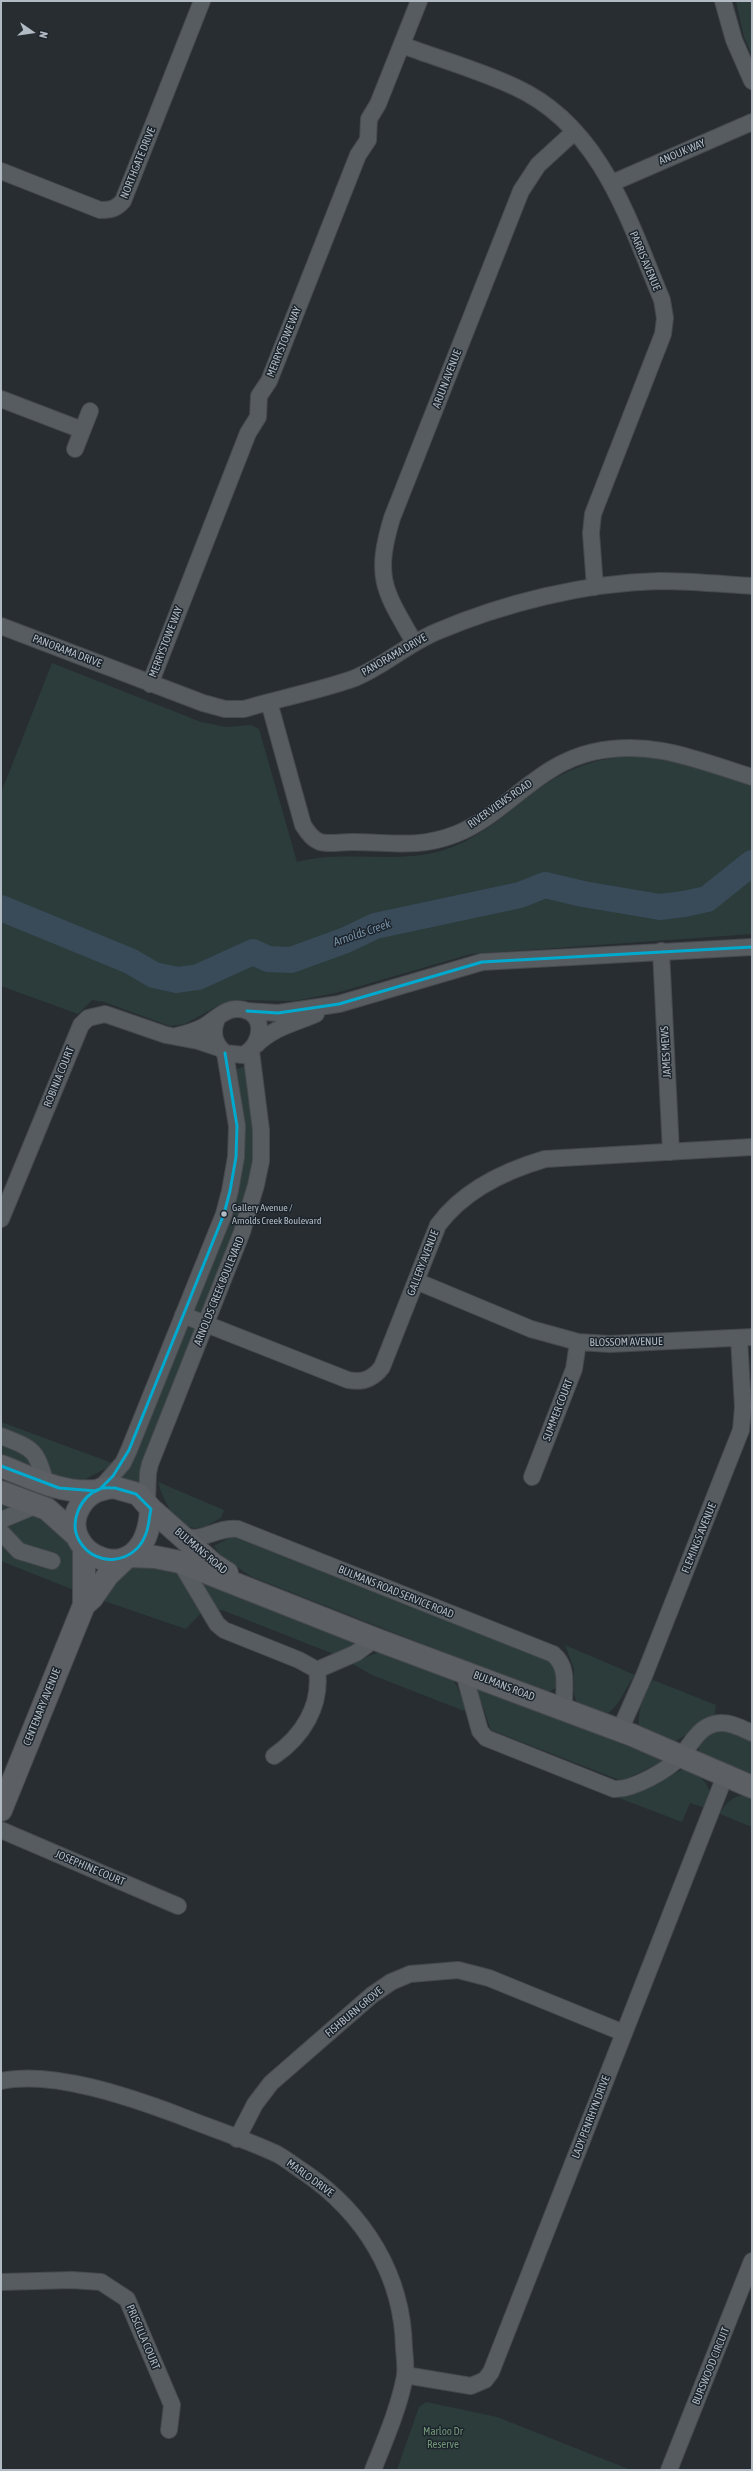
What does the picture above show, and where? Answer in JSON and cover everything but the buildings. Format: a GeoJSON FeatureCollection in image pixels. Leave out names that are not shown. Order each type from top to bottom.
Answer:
{"type":"FeatureCollection","features":[{"type":"Feature","properties":{"kind":"street","name":"NORTHGATE DRIVE"},"geometry":{"type":"LineString","coordinates":[[1,171],[100,210],[110,210],[118,207],[123,201],[202,1]]}},
{"type":"Feature","properties":{"kind":"street","name":"MERRYSTOWE WAY"},"geometry":{"type":"LineString","coordinates":[[150,684],[248,433],[258,417],[259,396],[269,381],[358,155],[368,140],[369,119],[378,104],[419,1]]}},
{"type":"Feature","properties":{"kind":"street"},"geometry":{"type":"LineString","coordinates":[[723,1],[734,40],[752,81]]}},
{"type":"Feature","properties":{"kind":"street","name":"PARRIS AVENUE"},"geometry":{"type":"LineString","coordinates":[[402,46],[515,87],[556,113],[593,153],[612,182],[662,300],[665,318],[663,334],[593,514],[591,533],[595,587]]}},
{"type":"Feature","properties":{"kind":"street","name":"ANOUK WAY"},"geometry":{"type":"LineString","coordinates":[[612,182],[752,122]]}},
{"type":"Feature","properties":{"kind":"street","name":"ARJUN AVENUE"},"geometry":{"type":"LineString","coordinates":[[414,642],[393,606],[382,577],[383,547],[392,518],[521,191],[538,165],[574,132]]}},
{"type":"Feature","properties":{"kind":"street"},"geometry":{"type":"LineString","coordinates":[[1,399],[82,430]]}},
{"type":"Feature","properties":{"kind":"street"},"geometry":{"type":"LineString","coordinates":[[75,449],[90,411]]}},
{"type":"Feature","properties":{"kind":"street","name":"PANORAMA DRIVE"},"geometry":{"type":"LineString","coordinates":[[1,626],[202,703],[226,709],[244,709],[354,678],[377,668],[414,642],[460,622],[595,587],[658,581],[752,586]]}},
{"type":"Feature","properties":{"kind":"street","name":"RIVER VIEWS ROAD"},"geometry":{"type":"LineString","coordinates":[[269,702],[303,825],[310,836],[318,843],[352,842],[396,845],[418,844],[440,839],[478,822],[534,780],[561,763],[592,752],[614,748],[642,747],[669,750],[752,777]]}},
{"type":"Feature","properties":{"kind":"street"},"geometry":{"type":"LineString","coordinates":[[222,1050],[235,1056],[253,1048],[263,1038],[279,1028],[339,1004],[482,962],[752,947]]}},
{"type":"Feature","properties":{"kind":"street","name":"JAMES MEWS"},"geometry":{"type":"LineString","coordinates":[[661,952],[671,1152]]}},
{"type":"Feature","properties":{"kind":"street"},"geometry":{"type":"LineString","coordinates":[[171,1037],[201,1028],[231,1010],[278,1013],[339,1004]]}},
{"type":"Feature","properties":{"kind":"street"},"geometry":{"type":"LineString","coordinates":[[247,1011],[255,1017],[259,1024],[260,1032],[253,1048]]}},
{"type":"Feature","properties":{"kind":"street","name":"ROBINIA COURT"},"geometry":{"type":"LineString","coordinates":[[1,1219],[81,1025],[88,1018],[105,1014],[171,1037],[198,1040],[222,1050]]}},
{"type":"Feature","properties":{"kind":"street"},"geometry":{"type":"LineString","coordinates":[[81,1542],[75,1523],[78,1510],[85,1499],[98,1490],[123,1463],[224,1214],[236,1157],[237,1126],[222,1050],[213,1033],[218,1019]]}},
{"type":"Feature","properties":{"kind":"street","name":"ARNOLDS CREEK BOULEVARD"},"geometry":{"type":"LineString","coordinates":[[149,1505],[148,1472],[150,1464],[249,1212],[260,1161],[261,1124],[253,1048]]}},
{"type":"Feature","properties":{"kind":"street","name":"GALLERY AVENUE"},"geometry":{"type":"LineString","coordinates":[[183,1315],[348,1380],[366,1380],[376,1374],[382,1367],[438,1226],[450,1209],[469,1192],[528,1164],[545,1159],[752,1147]]}},
{"type":"Feature","properties":{"kind":"street","name":"BLOSSOM AVENUE"},"geometry":{"type":"LineString","coordinates":[[416,1281],[531,1329],[578,1342],[610,1344],[745,1338]]}},
{"type":"Feature","properties":{"kind":"street","name":"FLEMINGS AVENUE"},"geometry":{"type":"LineString","coordinates":[[620,1730],[647,1669],[741,1430],[745,1338]]}},
{"type":"Feature","properties":{"kind":"street","name":"SUMMER COURT"},"geometry":{"type":"LineString","coordinates":[[532,1477],[574,1369],[578,1342]]}},
{"type":"Feature","properties":{"kind":"street"},"geometry":{"type":"LineString","coordinates":[[1,1436],[28,1446],[34,1452],[46,1484]]}},
{"type":"Feature","properties":{"kind":"street"},"geometry":{"type":"LineString","coordinates":[[1,1466],[46,1484],[72,1492],[113,1487],[126,1489],[138,1494],[149,1505],[150,1526],[140,1549],[128,1557],[115,1561],[103,1560],[81,1542],[55,1515],[37,1505],[1,1492]]}},
{"type":"Feature","properties":{"kind":"street"},"geometry":{"type":"LineString","coordinates":[[37,1505],[6,1518],[4,1535],[19,1551],[52,1561]]}},
{"type":"Feature","properties":{"kind":"street","name":"BULMANS ROAD"},"geometry":{"type":"LineString","coordinates":[[149,1505],[213,1564],[253,1590]]}},
{"type":"Feature","properties":{"kind":"street","name":"BULMANS ROAD SERVICE ROAD"},"geometry":{"type":"LineString","coordinates":[[184,1536],[191,1539],[220,1529],[238,1529],[553,1654],[559,1659],[565,1675],[564,1709]]}},
{"type":"Feature","properties":{"kind":"street","name":"CENTENARY AVENUE"},"geometry":{"type":"LineString","coordinates":[[1,1810],[84,1605],[81,1542]]}},
{"type":"Feature","properties":{"kind":"street","name":"BULMANS ROAD"},"geometry":{"type":"LineString","coordinates":[[128,1557],[155,1557],[180,1562],[375,1639],[463,1670],[620,1730],[752,1787]]}},
{"type":"Feature","properties":{"kind":"street","name":"CENTENARY AVENUE"},"geometry":{"type":"LineString","coordinates":[[84,1605],[92,1598],[108,1575],[128,1557]]}},
{"type":"Feature","properties":{"kind":"street"},"geometry":{"type":"LineString","coordinates":[[180,1562],[217,1624],[224,1630],[299,1660],[317,1670]]}},
{"type":"Feature","properties":{"kind":"street"},"geometry":{"type":"LineString","coordinates":[[317,1670],[356,1653],[375,1639]]}},
{"type":"Feature","properties":{"kind":"street"},"geometry":{"type":"LineString","coordinates":[[274,1756],[295,1740],[303,1730],[319,1688],[317,1670]]}},
{"type":"Feature","properties":{"kind":"street"},"geometry":{"type":"LineString","coordinates":[[463,1670],[480,1732],[486,1738],[605,1786],[621,1789],[661,1772],[682,1756],[698,1734],[709,1726],[722,1722],[752,1733]]}},
{"type":"Feature","properties":{"kind":"street","name":"LADY PENRHYN DRIVE"},"geometry":{"type":"LineString","coordinates":[[405,2375],[471,2386],[485,2380],[491,2372],[725,1776]]}},
{"type":"Feature","properties":{"kind":"street","name":"JOSEPHINE COURT"},"geometry":{"type":"LineString","coordinates":[[1,1830],[178,1906]]}},
{"type":"Feature","properties":{"kind":"street","name":"FISHBURN GROVE"},"geometry":{"type":"LineString","coordinates":[[237,2139],[254,2104],[271,2083],[372,1995],[391,1982],[410,1974],[458,1970],[489,1978],[624,2033]]}},
{"type":"Feature","properties":{"kind":"street","name":"MARLO DRIVE"},"geometry":{"type":"LineString","coordinates":[[1,2081],[14,2078],[79,2084],[141,2101],[278,2154],[329,2189],[364,2227],[388,2269],[394,2286],[404,2333],[405,2375],[387,2434],[373,2470]]}},
{"type":"Feature","properties":{"kind":"street","name":"BURSWOOD CIRCUIT"},"geometry":{"type":"LineString","coordinates":[[669,2470],[752,2261]]}},
{"type":"Feature","properties":{"kind":"street","name":"PRISCILLA COURT"},"geometry":{"type":"LineString","coordinates":[[1,2282],[72,2280],[101,2282],[127,2299],[172,2405],[169,2430]]}},
{"type":"Feature","properties":{"kind":"green space"},"geometry":{"type":"Polygon","coordinates":[[[736,1],[752,1],[752,55],[744,37],[736,1]]]}},
{"type":"Feature","properties":{"kind":"green space"},"geometry":{"type":"Polygon","coordinates":[[[52,663],[201,722],[226,727],[251,725],[259,729],[297,862],[315,858],[352,856],[408,856],[444,850],[481,833],[535,792],[566,772],[599,760],[616,757],[652,757],[681,761],[752,785],[752,934],[471,954],[336,993],[294,1001],[236,1000],[219,1005],[185,1024],[170,1026],[104,1002],[92,1000],[78,1014],[1,986],[1,793],[52,663]]]}},
{"type":"Feature","properties":{"kind":"green space"},"geometry":{"type":"Polygon","coordinates":[[[249,1065],[249,1093],[253,1139],[252,1163],[247,1201],[141,1492],[117,1482],[127,1472],[236,1188],[223,1068],[237,1069],[249,1065]]]}},
{"type":"Feature","properties":{"kind":"green space"},"geometry":{"type":"Polygon","coordinates":[[[1,1422],[115,1464],[83,1480],[60,1477],[1,1454],[1,1422]]]}},
{"type":"Feature","properties":{"kind":"green space"},"geometry":{"type":"Polygon","coordinates":[[[158,1482],[224,1510],[221,1518],[208,1525],[198,1528],[188,1526],[181,1522],[170,1511],[158,1482]]]}},
{"type":"Feature","properties":{"kind":"green space"},"geometry":{"type":"Polygon","coordinates":[[[1,1495],[71,1533],[79,1592],[1,1561],[1,1495]]]}},
{"type":"Feature","properties":{"kind":"green space"},"geometry":{"type":"Polygon","coordinates":[[[231,1537],[242,1537],[550,1659],[560,1677],[556,1688],[547,1693],[250,1576],[220,1555],[214,1546],[231,1537]]]}},
{"type":"Feature","properties":{"kind":"green space"},"geometry":{"type":"Polygon","coordinates":[[[163,1561],[358,1642],[349,1650],[336,1655],[222,1610],[202,1612],[186,1629],[101,1600],[126,1572],[133,1568],[163,1561]]]}},
{"type":"Feature","properties":{"kind":"green space"},"geometry":{"type":"Polygon","coordinates":[[[565,1645],[635,1675],[620,1701],[607,1714],[595,1711],[576,1701],[574,1693],[574,1669],[565,1645]]]}},
{"type":"Feature","properties":{"kind":"green space"},"geometry":{"type":"Polygon","coordinates":[[[382,1651],[452,1679],[457,1686],[467,1712],[372,1675],[351,1663],[382,1651]]]}},
{"type":"Feature","properties":{"kind":"green space"},"geometry":{"type":"Polygon","coordinates":[[[653,1680],[716,1705],[714,1717],[676,1741],[646,1732],[639,1725],[639,1719],[644,1696],[653,1680]]]}},
{"type":"Feature","properties":{"kind":"green space"},"geometry":{"type":"Polygon","coordinates":[[[475,1685],[664,1761],[622,1781],[491,1730],[475,1685]]]}},
{"type":"Feature","properties":{"kind":"green space"},"geometry":{"type":"Polygon","coordinates":[[[723,1728],[752,1740],[752,1774],[703,1755],[699,1751],[698,1743],[709,1733],[723,1728]]]}},
{"type":"Feature","properties":{"kind":"green space"},"geometry":{"type":"Polygon","coordinates":[[[683,1769],[700,1777],[706,1783],[710,1792],[705,1808],[690,1803],[682,1822],[619,1798],[643,1790],[683,1769]]]}},
{"type":"Feature","properties":{"kind":"green space"},"geometry":{"type":"Polygon","coordinates":[[[742,1795],[752,1796],[752,1827],[720,1814],[728,1802],[742,1795]]]}},
{"type":"Feature","properties":{"kind":"green space","name":"Marloo Dr Reserve"},"geometry":{"type":"Polygon","coordinates":[[[426,2402],[497,2417],[631,2470],[397,2470],[419,2407],[426,2402]]]}},
{"type":"Feature","properties":{"kind":"waterway","name":"Arnolds Creek"},"geometry":{"type":"LineString","coordinates":[[1,908],[130,961],[154,975],[177,980],[198,977],[253,952],[268,959],[291,960],[346,940],[375,926],[520,895],[545,885],[583,894],[660,907],[684,904],[707,899],[752,863]]}},
{"type":"Feature","properties":{"kind":"transit line"},"geometry":{"type":"LineString","coordinates":[[247,1011],[278,1013],[339,1004],[482,962],[752,947]]}},
{"type":"Feature","properties":{"kind":"transit line"},"geometry":{"type":"LineString","coordinates":[[100,1489],[113,1476],[129,1450],[224,1214],[236,1157],[237,1126],[225,1053]]}},
{"type":"Feature","properties":{"kind":"transit line"},"geometry":{"type":"LineString","coordinates":[[1,1466],[59,1488],[96,1491]]}},
{"type":"Feature","properties":{"kind":"transit line"},"geometry":{"type":"LineString","coordinates":[[103,1488],[115,1488],[136,1494],[151,1509],[146,1533],[140,1545],[124,1557],[105,1559],[95,1556],[80,1542],[75,1527],[76,1519],[82,1504],[93,1493],[103,1488]]}},
{"type":"Feature","properties":{"kind":"place","name":"Gallery Avenue / Arnolds Creek Boulevard"},"geometry":{"type":"Point","coordinates":[224,1214]}}]}
